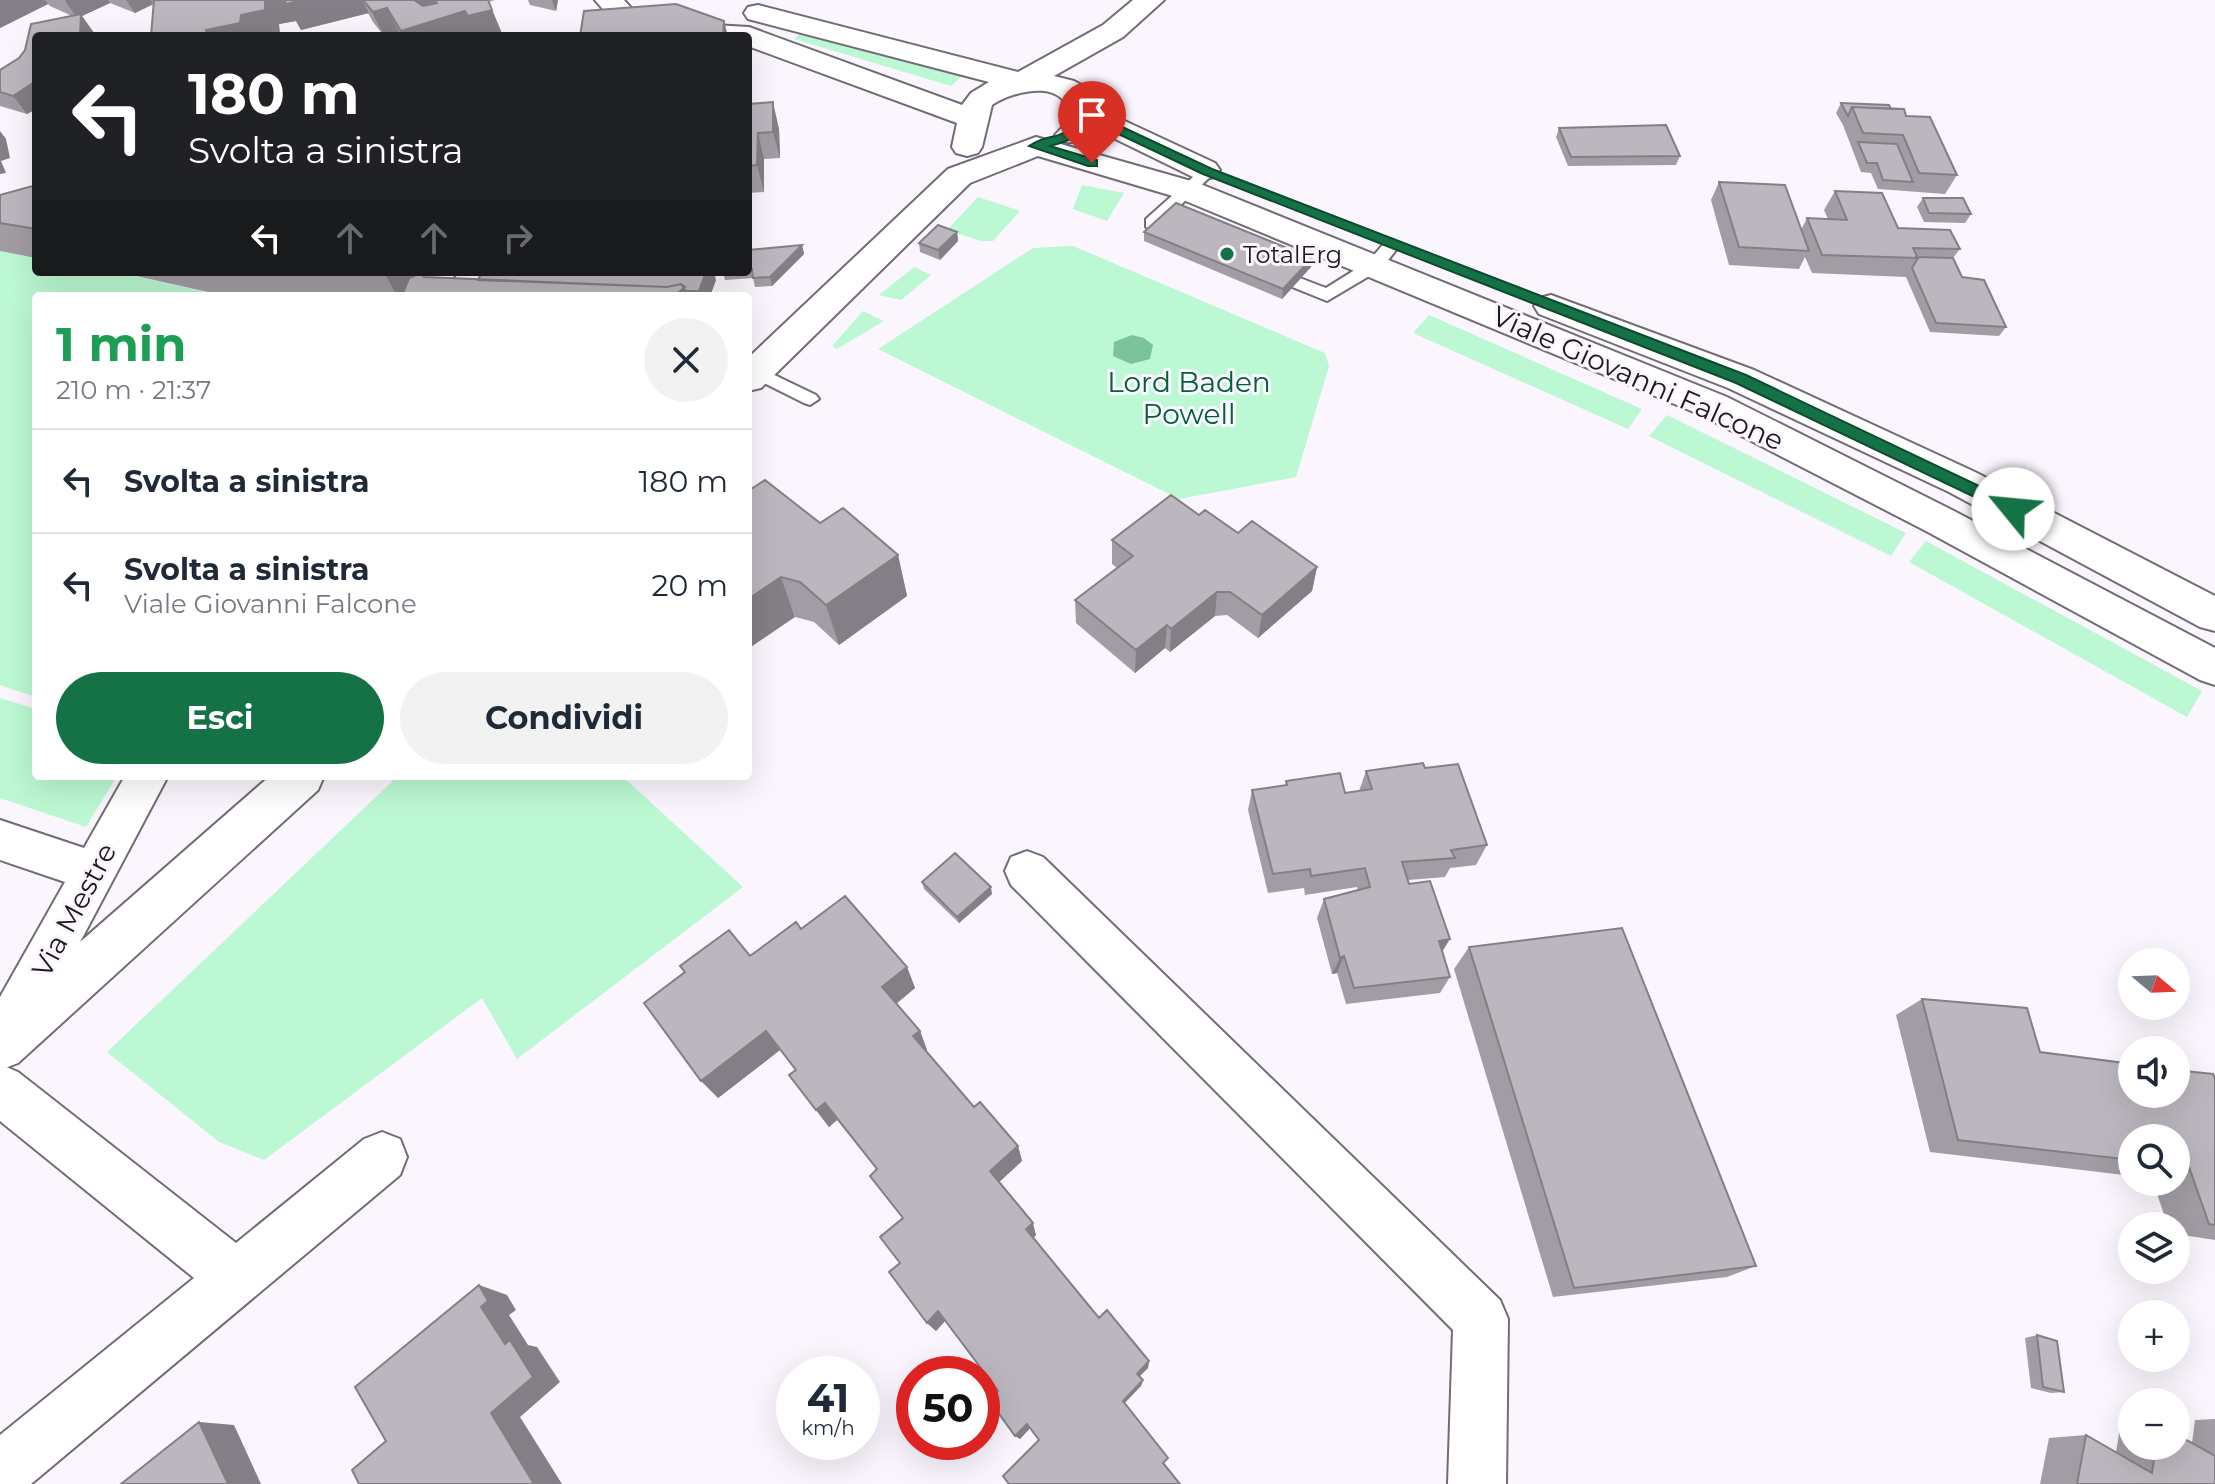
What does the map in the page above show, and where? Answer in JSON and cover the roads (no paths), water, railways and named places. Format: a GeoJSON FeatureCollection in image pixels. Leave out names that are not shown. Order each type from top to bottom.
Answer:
{"type":"FeatureCollection","features":[{"type":"Feature","properties":{"kind":"main road"},"geometry":{"type":"LineString","coordinates":[[609,0],[635,29],[713,32]]}},
{"type":"Feature","properties":{"kind":"main road"},"geometry":{"type":"LineString","coordinates":[[959,176],[974,109],[991,91],[1022,82],[1113,31],[1150,0]]}},
{"type":"Feature","properties":{"kind":"main road"},"geometry":{"type":"LineString","coordinates":[[622,32],[737,8],[1022,82],[1057,85],[1084,106]]}},
{"type":"Feature","properties":{"kind":"main road"},"geometry":{"type":"LineString","coordinates":[[752,376],[959,176],[1077,131],[1113,31]]}},
{"type":"Feature","properties":{"kind":"main road"},"geometry":{"type":"LineString","coordinates":[[752,38],[974,119],[988,137],[1002,143],[1036,146]]}},
{"type":"Feature","properties":{"kind":"main road","name":"Viale Giovanni Falcone"},"geometry":{"type":"LineString","coordinates":[[1084,106],[1197,181]]}},
{"type":"Feature","properties":{"kind":"main road","name":"Viale Giovanni Falcone"},"geometry":{"type":"LineString","coordinates":[[1036,146],[1197,181],[1383,255],[1741,379],[1962,482],[2215,615]]}},
{"type":"Feature","properties":{"kind":"main road","name":"Viale Giovanni Falcone"},"geometry":{"type":"LineString","coordinates":[[1383,255],[1714,406],[1940,521],[2215,668]]}},
{"type":"Feature","properties":{"kind":"main road"},"geometry":{"type":"LineString","coordinates":[[0,1044],[297,780]]}},
{"type":"Feature","properties":{"kind":"street","name":"Via Mestre"},"geometry":{"type":"LineString","coordinates":[[0,1044],[145,780]]}},
{"type":"Feature","properties":{"kind":"street"},"geometry":{"type":"LineString","coordinates":[[0,840],[94,872]]}},
{"type":"Feature","properties":{"kind":"street"},"geometry":{"type":"LineString","coordinates":[[1027,871],[1481,1319],[1477,1484]]}},
{"type":"Feature","properties":{"kind":"street"},"geometry":{"type":"LineString","coordinates":[[0,1089],[234,1276]]}},
{"type":"Feature","properties":{"kind":"street"},"geometry":{"type":"LineString","coordinates":[[0,1472],[382,1157]]}},
{"type":"Feature","properties":{"kind":"lane"},"geometry":{"type":"LineString","coordinates":[[1196,241],[1152,223],[1197,181]]}},
{"type":"Feature","properties":{"kind":"lane"},"geometry":{"type":"LineString","coordinates":[[1254,265],[1327,295],[1383,255]]}},
{"type":"Feature","properties":{"kind":"lane"},"geometry":{"type":"LineString","coordinates":[[752,376],[810,399]]}},
{"type":"Feature","properties":{"kind":"place","name":"TotalErg"},"geometry":{"type":"Point","coordinates":[1227,254]}},
{"type":"Feature","properties":{"kind":"park label","name":"Lord Baden Powell"},"geometry":{"type":"Point","coordinates":[1189,398]}}]}
